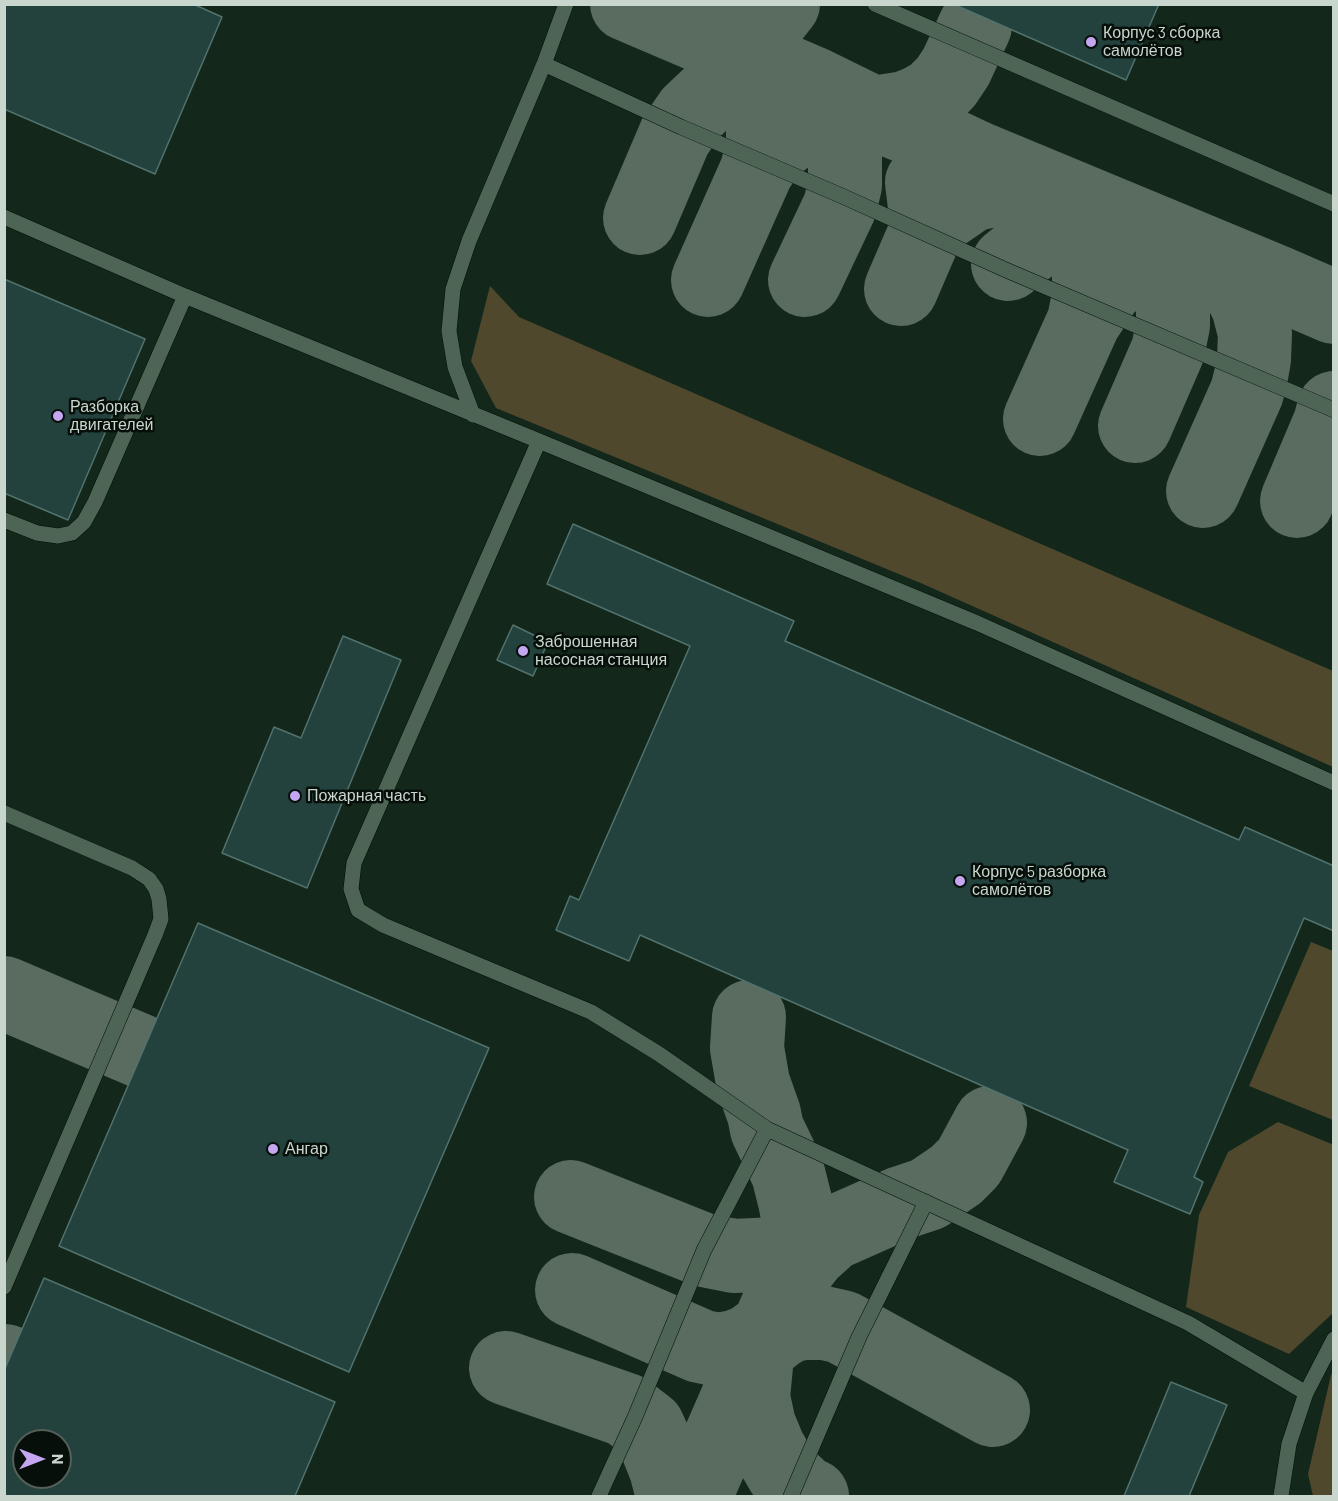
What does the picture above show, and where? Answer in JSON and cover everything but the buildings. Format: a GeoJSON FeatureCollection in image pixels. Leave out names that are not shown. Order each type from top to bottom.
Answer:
{"type":"FeatureCollection","features":[{"type":"Feature","properties":{"kind":"lane"},"geometry":{"type":"LineString","coordinates":[[473,415],[454,367],[449,331],[453,289],[469,241],[544,64],[566,4]]}},
{"type":"Feature","properties":{"kind":"lane"},"geometry":{"type":"LineString","coordinates":[[875,4],[1334,204]]}},
{"type":"Feature","properties":{"kind":"lane"},"geometry":{"type":"LineString","coordinates":[[544,64],[1006,270],[1334,410]]}},
{"type":"Feature","properties":{"kind":"lane"},"geometry":{"type":"LineString","coordinates":[[4,217],[185,296],[977,623],[1334,783]]}},
{"type":"Feature","properties":{"kind":"lane"},"geometry":{"type":"LineString","coordinates":[[4,520],[37,533],[57,536],[72,533],[84,522],[95,502],[185,296]]}},
{"type":"Feature","properties":{"kind":"lane"},"geometry":{"type":"LineString","coordinates":[[539,441],[354,863],[351,889],[358,910],[383,924],[591,1012],[659,1054],[767,1129],[1188,1323],[1306,1393]]}},
{"type":"Feature","properties":{"kind":"lane"},"geometry":{"type":"LineString","coordinates":[[4,813],[132,868],[149,879],[156,889],[161,919],[4,1287]]}},
{"type":"Feature","properties":{"kind":"lane"},"geometry":{"type":"LineString","coordinates":[[600,1496],[704,1250],[767,1129]]}},
{"type":"Feature","properties":{"kind":"lane"},"geometry":{"type":"LineString","coordinates":[[791,1497],[859,1337],[926,1202]]}},
{"type":"Feature","properties":{"kind":"lane"},"geometry":{"type":"LineString","coordinates":[[1281,1497],[1289,1444],[1306,1393],[1334,1339]]}},
{"type":"Feature","properties":{"kind":"shaded area"},"geometry":{"type":"Polygon","coordinates":[[[490,286],[519,317],[1333,671],[1333,767],[923,584],[496,408],[471,361],[490,286]]]}},
{"type":"Feature","properties":{"kind":"shaded area"},"geometry":{"type":"Polygon","coordinates":[[[1311,942],[1333,951],[1333,1120],[1249,1086],[1311,942]]]}},
{"type":"Feature","properties":{"kind":"shaded area"},"geometry":{"type":"Polygon","coordinates":[[[1278,1122],[1334,1145],[1333,1313],[1289,1354],[1186,1307],[1199,1215],[1228,1152],[1278,1122]]]}},
{"type":"Feature","properties":{"kind":"shaded area"},"geometry":{"type":"Polygon","coordinates":[[[1333,1371],[1333,1496],[1313,1496],[1308,1474],[1333,1371]]]}},
{"type":"Feature","properties":{"kind":"taxiway"},"geometry":{"type":"LineString","coordinates":[[627,4],[812,83],[873,113],[977,158],[1334,307]]}},
{"type":"Feature","properties":{"kind":"taxiway"},"geometry":{"type":"LineString","coordinates":[[705,38],[739,35],[772,18],[783,4]]}},
{"type":"Feature","properties":{"kind":"taxiway"},"geometry":{"type":"LineString","coordinates":[[757,170],[772,148],[812,121],[905,108],[934,94],[956,67],[975,26]]}},
{"type":"Feature","properties":{"kind":"taxiway"},"geometry":{"type":"LineString","coordinates":[[640,218],[675,136],[691,113],[709,96],[730,85],[748,80],[797,77],[821,102],[831,117],[839,133],[845,156],[845,185],[840,206],[805,280]]}},
{"type":"Feature","properties":{"kind":"taxiway"},"geometry":{"type":"LineString","coordinates":[[708,280],[757,170],[763,145],[763,120]]}},
{"type":"Feature","properties":{"kind":"taxiway"},"geometry":{"type":"LineString","coordinates":[[901,289],[926,231],[922,182]]}},
{"type":"Feature","properties":{"kind":"taxiway"},"geometry":{"type":"LineString","coordinates":[[926,231],[942,215],[971,195],[1016,185],[1039,184],[1062,206],[1074,223],[1085,246],[1089,268],[1089,295],[1084,321],[1040,419]]}},
{"type":"Feature","properties":{"kind":"taxiway"},"geometry":{"type":"LineString","coordinates":[[1008,264],[1033,244],[1074,223],[1124,219],[1145,240],[1162,265],[1170,285],[1173,325],[1168,350],[1135,426]]}},
{"type":"Feature","properties":{"kind":"taxiway"},"geometry":{"type":"LineString","coordinates":[[1084,321],[1106,288],[1123,274],[1158,259],[1184,255],[1210,255],[1241,292],[1248,306],[1255,333],[1251,376],[1247,392],[1203,491]]}},
{"type":"Feature","properties":{"kind":"taxiway"},"geometry":{"type":"LineString","coordinates":[[1297,501],[1330,423],[1334,408]]}},
{"type":"Feature","properties":{"kind":"taxiway"},"geometry":{"type":"LineString","coordinates":[[4,993],[143,1052]]}},
{"type":"Feature","properties":{"kind":"taxiway"},"geometry":{"type":"LineString","coordinates":[[695,1496],[789,1280],[799,1243],[800,1227],[788,1173],[767,1129],[753,1083],[747,1048],[749,1017]]}},
{"type":"Feature","properties":{"kind":"taxiway"},"geometry":{"type":"LineString","coordinates":[[796,1271],[810,1253],[831,1234],[901,1203],[928,1194],[956,1175],[969,1162],[990,1123]]}},
{"type":"Feature","properties":{"kind":"taxiway"},"geometry":{"type":"LineString","coordinates":[[571,1197],[704,1250],[734,1256],[776,1254],[831,1234]]}},
{"type":"Feature","properties":{"kind":"taxiway"},"geometry":{"type":"LineString","coordinates":[[572,1290],[700,1346],[718,1350],[750,1341],[768,1328]]}},
{"type":"Feature","properties":{"kind":"taxiway"},"geometry":{"type":"LineString","coordinates":[[760,1347],[792,1325],[824,1323],[842,1327],[993,1410]]}},
{"type":"Feature","properties":{"kind":"taxiway"},"geometry":{"type":"LineString","coordinates":[[757,1356],[753,1397],[759,1425],[783,1473],[807,1495],[812,1496]]}},
{"type":"Feature","properties":{"kind":"taxiway"},"geometry":{"type":"LineString","coordinates":[[4,1361],[8,1362]]}},
{"type":"Feature","properties":{"kind":"taxiway"},"geometry":{"type":"LineString","coordinates":[[506,1368],[626,1410],[648,1427],[666,1469],[673,1496]]}},
{"type":"Feature","properties":{"kind":"place","name":"Корпус 3 сборка самолётов"},"geometry":{"type":"Point","coordinates":[1091,42]}},
{"type":"Feature","properties":{"kind":"place","name":"Разборка двигателей"},"geometry":{"type":"Point","coordinates":[58,416]}},
{"type":"Feature","properties":{"kind":"place","name":"Заброшенная насосная станция"},"geometry":{"type":"Point","coordinates":[523,651]}},
{"type":"Feature","properties":{"kind":"place","name":"Пожарная часть"},"geometry":{"type":"Point","coordinates":[295,796]}},
{"type":"Feature","properties":{"kind":"place","name":"Корпус 5 разборка самолётов"},"geometry":{"type":"Point","coordinates":[960,881]}},
{"type":"Feature","properties":{"kind":"place","name":"Ангар"},"geometry":{"type":"Point","coordinates":[273,1149]}}]}
